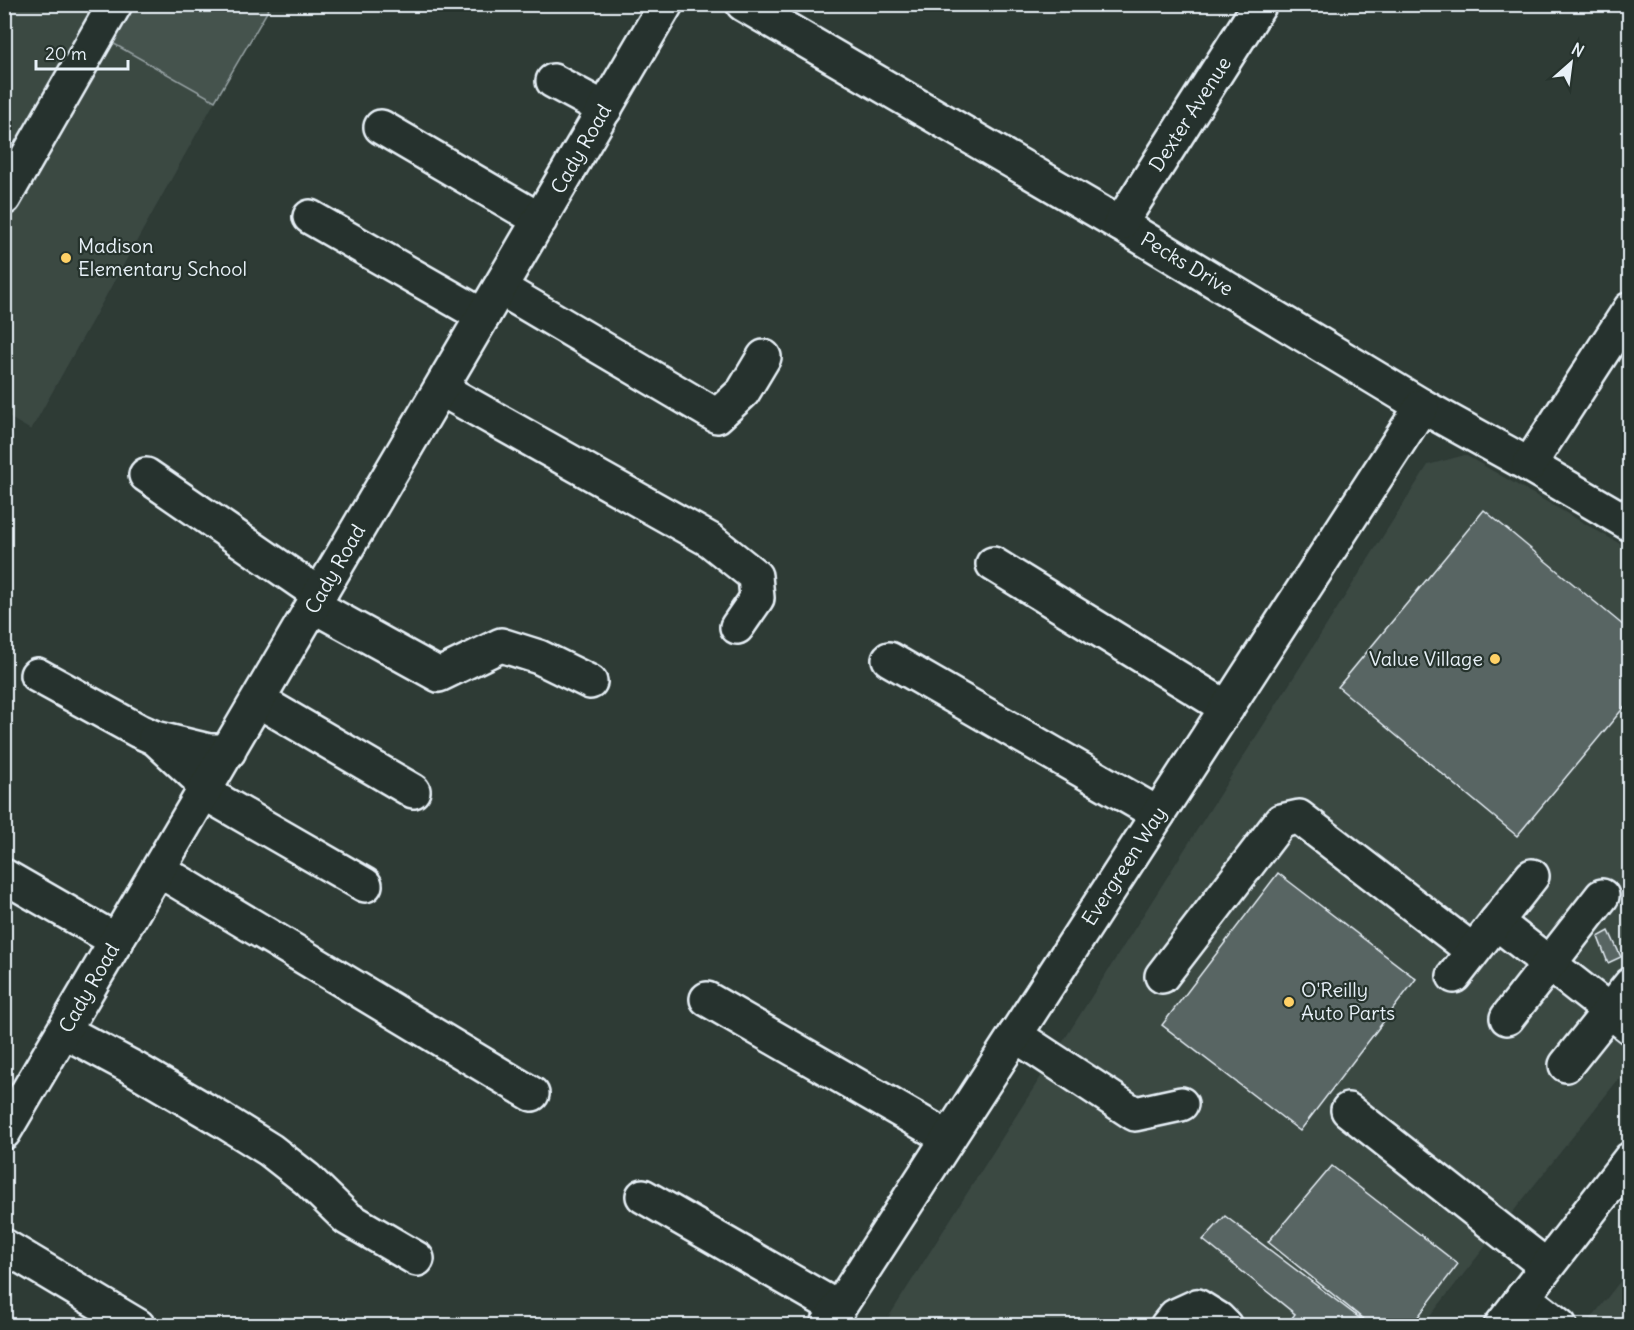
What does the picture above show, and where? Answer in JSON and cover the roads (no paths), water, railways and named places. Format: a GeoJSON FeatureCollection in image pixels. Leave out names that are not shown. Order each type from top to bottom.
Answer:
{"type":"FeatureCollection","features":[{"type":"Feature","properties":{"kind":"street"},"geometry":{"type":"LineString","coordinates":[[4,198],[115,4]]}},
{"type":"Feature","properties":{"kind":"street","name":"Cady Road"},"geometry":{"type":"LineString","coordinates":[[7,1124],[205,793],[666,4]]}},
{"type":"Feature","properties":{"kind":"street","name":"Pecks Drive"},"geometry":{"type":"LineString","coordinates":[[743,4],[1120,224],[1422,406],[1629,524]]}},
{"type":"Feature","properties":{"kind":"street","name":"Dexter Avenue"},"geometry":{"type":"LineString","coordinates":[[1120,224],[1260,4]]}},
{"type":"Feature","properties":{"kind":"street"},"geometry":{"type":"LineString","coordinates":[[554,81],[605,110]]}},
{"type":"Feature","properties":{"kind":"street"},"geometry":{"type":"LineString","coordinates":[[381,127],[540,220]]}},
{"type":"Feature","properties":{"kind":"street"},"geometry":{"type":"LineString","coordinates":[[310,217],[483,316]]}},
{"type":"Feature","properties":{"kind":"street"},"geometry":{"type":"LineString","coordinates":[[500,288],[717,416],[743,392],[764,357]]}},
{"type":"Feature","properties":{"kind":"street"},"geometry":{"type":"LineString","coordinates":[[1529,465],[1629,309]]}},
{"type":"Feature","properties":{"kind":"street"},"geometry":{"type":"LineString","coordinates":[[441,389],[710,540],[755,576],[757,598],[737,627]]}},
{"type":"Feature","properties":{"kind":"street","name":"Evergreen Way"},"geometry":{"type":"LineString","coordinates":[[832,1317],[1422,406]]}},
{"type":"Feature","properties":{"kind":"street"},"geometry":{"type":"LineString","coordinates":[[146,475],[317,600],[439,675],[501,645],[539,657],[590,682]]}},
{"type":"Feature","properties":{"kind":"street"},"geometry":{"type":"LineString","coordinates":[[993,564],[1227,708]]}},
{"type":"Feature","properties":{"kind":"street"},"geometry":{"type":"LineString","coordinates":[[889,659],[1158,814]]}},
{"type":"Feature","properties":{"kind":"street"},"geometry":{"type":"LineString","coordinates":[[37,675],[155,738],[209,751],[229,751]]}},
{"type":"Feature","properties":{"kind":"street"},"geometry":{"type":"LineString","coordinates":[[259,700],[413,791]]}},
{"type":"Feature","properties":{"kind":"street"},"geometry":{"type":"LineString","coordinates":[[155,738],[197,777],[205,793],[364,885]]}},
{"type":"Feature","properties":{"kind":"street"},"geometry":{"type":"LineString","coordinates":[[1162,976],[1281,820],[1299,817],[1464,963],[1532,876]]}},
{"type":"Feature","properties":{"kind":"street"},"geometry":{"type":"LineString","coordinates":[[159,870],[532,1094]]}},
{"type":"Feature","properties":{"kind":"street"},"geometry":{"type":"LineString","coordinates":[[4,876],[117,941]]}},
{"type":"Feature","properties":{"kind":"street"},"geometry":{"type":"LineString","coordinates":[[1506,1018],[1602,896]]}},
{"type":"Feature","properties":{"kind":"street"},"geometry":{"type":"LineString","coordinates":[[1496,922],[1619,1019]]}},
{"type":"Feature","properties":{"kind":"street"},"geometry":{"type":"LineString","coordinates":[[1566,1065],[1619,1019],[1629,985]]}},
{"type":"Feature","properties":{"kind":"street"},"geometry":{"type":"LineString","coordinates":[[707,999],[948,1138]]}},
{"type":"Feature","properties":{"kind":"street"},"geometry":{"type":"LineString","coordinates":[[64,1032],[135,1070],[270,1150],[307,1179],[347,1218],[417,1259]]}},
{"type":"Feature","properties":{"kind":"street"},"geometry":{"type":"LineString","coordinates":[[1015,1035],[1135,1114],[1181,1104]]}},
{"type":"Feature","properties":{"kind":"street"},"geometry":{"type":"LineString","coordinates":[[1348,1110],[1546,1266]]}},
{"type":"Feature","properties":{"kind":"street"},"geometry":{"type":"LineString","coordinates":[[1501,1326],[1629,1160]]}},
{"type":"Feature","properties":{"kind":"street"},"geometry":{"type":"LineString","coordinates":[[643,1196],[832,1317]]}},
{"type":"Feature","properties":{"kind":"street"},"geometry":{"type":"LineString","coordinates":[[4,1246],[138,1326]]}},
{"type":"Feature","properties":{"kind":"street"},"geometry":{"type":"LineString","coordinates":[[1523,1297],[1560,1326]]}},
{"type":"Feature","properties":{"kind":"street"},"geometry":{"type":"LineString","coordinates":[[1167,1326],[1175,1316],[1197,1306],[1225,1326]]}},
{"type":"Feature","properties":{"kind":"place","name":"Madison Elementary School"},"geometry":{"type":"Point","coordinates":[66,258]}},
{"type":"Feature","properties":{"kind":"place","name":"Value Village"},"geometry":{"type":"Point","coordinates":[1495,659]}},
{"type":"Feature","properties":{"kind":"place","name":"O'Reilly Auto Parts"},"geometry":{"type":"Point","coordinates":[1289,1002]}}]}
